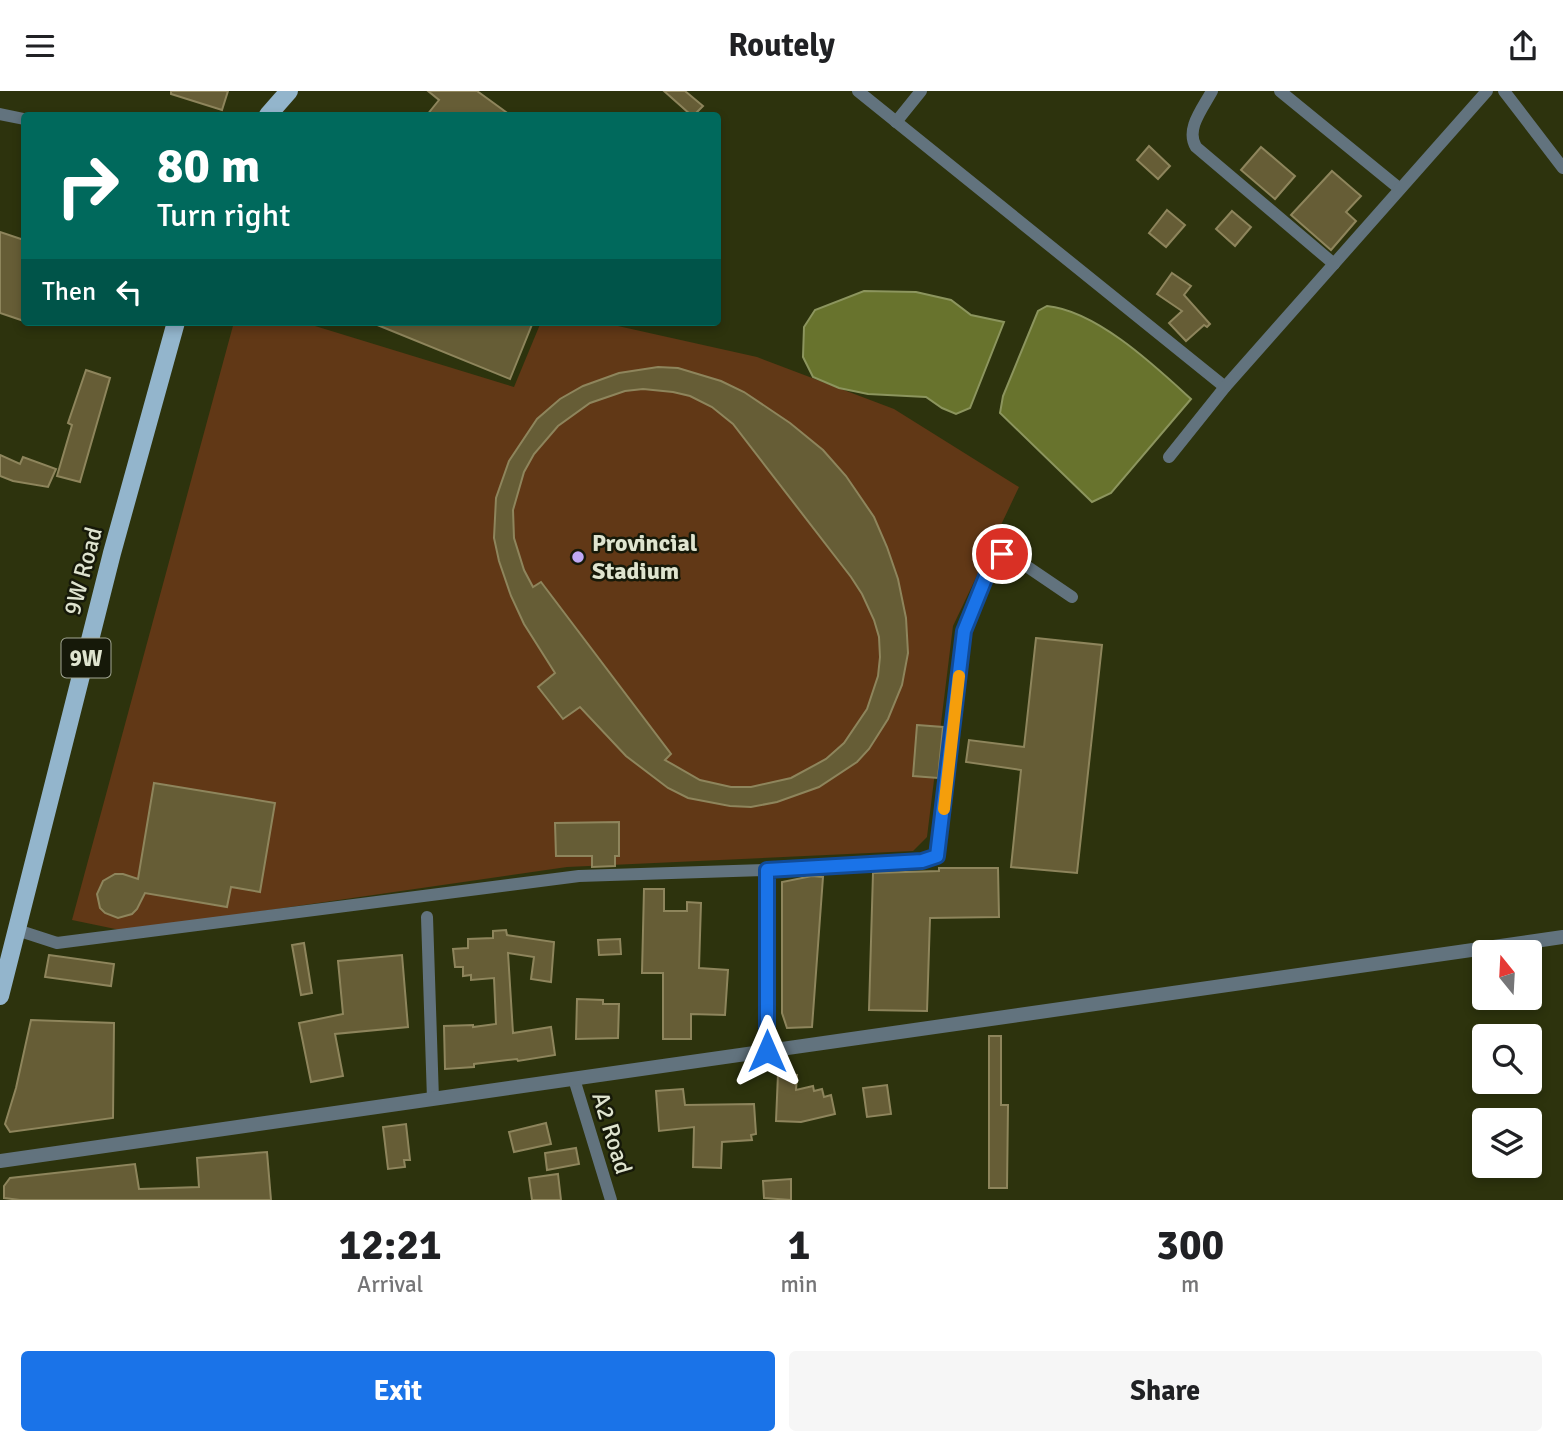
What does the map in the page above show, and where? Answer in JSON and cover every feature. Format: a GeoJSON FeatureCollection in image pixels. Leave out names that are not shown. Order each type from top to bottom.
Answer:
{"type":"FeatureCollection","features":[{"type":"Feature","properties":{"kind":"main road"},"geometry":{"type":"LineString","coordinates":[[271,112],[289,91]]}},
{"type":"Feature","properties":{"kind":"main road","name":"9W Road"},"geometry":{"type":"LineString","coordinates":[[0,996],[4,962],[17,930],[112,553],[175,326]]}},
{"type":"Feature","properties":{"kind":"street"},"geometry":{"type":"LineString","coordinates":[[858,91],[1225,387]]}},
{"type":"Feature","properties":{"kind":"street"},"geometry":{"type":"LineString","coordinates":[[896,122],[920,91]]}},
{"type":"Feature","properties":{"kind":"street"},"geometry":{"type":"LineString","coordinates":[[1212,91],[1192,130],[1191,139],[1196,148],[1334,264]]}},
{"type":"Feature","properties":{"kind":"street"},"geometry":{"type":"LineString","coordinates":[[1280,91],[1400,189]]}},
{"type":"Feature","properties":{"kind":"street"},"geometry":{"type":"LineString","coordinates":[[1169,457],[1225,387],[1482,96],[1468,91]]}},
{"type":"Feature","properties":{"kind":"street"},"geometry":{"type":"LineString","coordinates":[[1504,91],[1563,168]]}},
{"type":"Feature","properties":{"kind":"street"},"geometry":{"type":"LineString","coordinates":[[0,114],[21,118]]}},
{"type":"Feature","properties":{"kind":"street"},"geometry":{"type":"LineString","coordinates":[[17,930],[57,943],[579,876],[767,870],[922,861],[937,856],[964,631],[995,558],[1002,554],[1010,555],[1072,597]]}},
{"type":"Feature","properties":{"kind":"street"},"geometry":{"type":"LineString","coordinates":[[767,870],[767,1051]]}},
{"type":"Feature","properties":{"kind":"street"},"geometry":{"type":"LineString","coordinates":[[428,917],[433,1099]]}},
{"type":"Feature","properties":{"kind":"street"},"geometry":{"type":"LineString","coordinates":[[0,1161],[1563,937]]}},
{"type":"Feature","properties":{"kind":"street","name":"A2 Road"},"geometry":{"type":"LineString","coordinates":[[574,1079],[611,1200]]}},
{"type":"Feature","properties":{"kind":"shaded area"},"geometry":{"type":"Polygon","coordinates":[[[864,291],[916,292],[951,300],[971,315],[1004,322],[970,408],[956,414],[926,397],[868,394],[839,388],[813,377],[803,357],[804,327],[815,310],[864,291]]]}},
{"type":"Feature","properties":{"kind":"shaded area"},"geometry":{"type":"Polygon","coordinates":[[[1047,306],[1066,310],[1105,329],[1143,356],[1191,399],[1111,493],[1092,502],[1000,413],[1003,396],[1038,311],[1047,306]]]}},
{"type":"Feature","properties":{"kind":"shaded area","name":"Provincial Stadium"},"geometry":{"type":"Polygon","coordinates":[[[233,326],[315,326],[514,387],[539,326],[618,326],[757,357],[894,409],[1019,487],[953,626],[927,837],[913,851],[567,867],[125,931],[72,920],[233,326]]]}},
{"type":"Feature","properties":{"kind":"building"},"geometry":{"type":"Polygon","coordinates":[[[171,91],[228,91],[222,110],[171,94],[171,91]]]}},
{"type":"Feature","properties":{"kind":"building"},"geometry":{"type":"Polygon","coordinates":[[[428,91],[477,91],[506,112],[429,112],[439,100],[428,91]]]}},
{"type":"Feature","properties":{"kind":"building"},"geometry":{"type":"Polygon","coordinates":[[[664,91],[685,91],[703,106],[697,112],[688,112],[664,91]]]}},
{"type":"Feature","properties":{"kind":"building"},"geometry":{"type":"Polygon","coordinates":[[[1149,146],[1170,166],[1158,179],[1137,160],[1149,146]]]}},
{"type":"Feature","properties":{"kind":"building"},"geometry":{"type":"Polygon","coordinates":[[[1261,147],[1295,176],[1275,199],[1241,170],[1261,147]]]}},
{"type":"Feature","properties":{"kind":"building"},"geometry":{"type":"Polygon","coordinates":[[[1332,171],[1361,196],[1346,212],[1356,221],[1331,250],[1291,215],[1332,171]]]}},
{"type":"Feature","properties":{"kind":"building"},"geometry":{"type":"Polygon","coordinates":[[[1167,210],[1185,225],[1166,247],[1149,233],[1167,210]]]}},
{"type":"Feature","properties":{"kind":"building"},"geometry":{"type":"Polygon","coordinates":[[[1232,211],[1251,227],[1235,246],[1216,229],[1232,211]]]}},
{"type":"Feature","properties":{"kind":"building"},"geometry":{"type":"Polygon","coordinates":[[[0,232],[21,239],[21,320],[0,313],[0,232]]]}},
{"type":"Feature","properties":{"kind":"building"},"geometry":{"type":"Polygon","coordinates":[[[1172,273],[1191,286],[1184,295],[1210,324],[1207,327],[1204,325],[1186,341],[1169,323],[1182,311],[1157,294],[1172,273]]]}},
{"type":"Feature","properties":{"kind":"building"},"geometry":{"type":"Polygon","coordinates":[[[380,326],[531,326],[510,379],[380,326]]]}},
{"type":"Feature","properties":{"kind":"building"},"geometry":{"type":"Polygon","coordinates":[[[658,367],[678,368],[721,381],[744,392],[790,423],[823,450],[846,476],[874,517],[898,579],[906,618],[908,653],[902,685],[888,719],[869,749],[857,762],[819,787],[777,802],[751,807],[688,798],[668,788],[626,756],[580,707],[563,719],[538,687],[555,673],[524,624],[499,561],[494,538],[496,498],[509,461],[537,419],[560,399],[583,386],[619,373],[658,367]],[[643,389],[625,391],[590,403],[558,426],[534,454],[524,472],[513,510],[514,538],[524,570],[533,587],[541,582],[671,754],[665,760],[700,780],[731,787],[751,787],[791,778],[826,759],[844,743],[867,709],[878,676],[880,657],[879,637],[874,620],[851,577],[733,424],[712,407],[690,396],[643,389]]]}},
{"type":"Feature","properties":{"kind":"building"},"geometry":{"type":"Polygon","coordinates":[[[86,370],[110,378],[80,482],[57,476],[72,425],[68,423],[86,370]]]}},
{"type":"Feature","properties":{"kind":"building"},"geometry":{"type":"Polygon","coordinates":[[[0,455],[20,464],[23,457],[56,469],[48,487],[13,481],[0,476],[0,455]]]}},
{"type":"Feature","properties":{"kind":"building"},"geometry":{"type":"Polygon","coordinates":[[[1036,638],[1102,645],[1077,873],[1011,867],[1021,770],[966,762],[969,740],[1024,747],[1036,638]]]}},
{"type":"Feature","properties":{"kind":"building"},"geometry":{"type":"Polygon","coordinates":[[[917,725],[943,727],[938,778],[913,776],[917,725]]]}},
{"type":"Feature","properties":{"kind":"building"},"geometry":{"type":"Polygon","coordinates":[[[154,783],[275,803],[260,892],[231,887],[227,907],[145,893],[132,914],[118,918],[100,908],[97,894],[103,881],[115,874],[138,879],[154,783]]]}},
{"type":"Feature","properties":{"kind":"building"},"geometry":{"type":"Polygon","coordinates":[[[619,822],[619,856],[615,856],[615,866],[592,867],[592,856],[556,856],[555,823],[619,822]]]}},
{"type":"Feature","properties":{"kind":"building"},"geometry":{"type":"Polygon","coordinates":[[[939,868],[998,868],[999,917],[930,918],[927,1011],[869,1010],[873,873],[939,871],[939,868]]]}},
{"type":"Feature","properties":{"kind":"building"},"geometry":{"type":"Polygon","coordinates":[[[812,876],[823,877],[812,1027],[787,1028],[782,1013],[782,882],[812,876]]]}},
{"type":"Feature","properties":{"kind":"building"},"geometry":{"type":"Polygon","coordinates":[[[644,889],[664,889],[664,911],[687,911],[687,902],[701,903],[699,968],[728,970],[725,1015],[691,1014],[691,1039],[663,1039],[663,973],[642,973],[644,889]]]}},
{"type":"Feature","properties":{"kind":"building"},"geometry":{"type":"Polygon","coordinates":[[[506,930],[507,935],[554,942],[551,982],[531,979],[534,957],[508,953],[513,1033],[551,1027],[555,1055],[445,1069],[444,1026],[473,1027],[496,1024],[494,978],[471,980],[471,975],[463,976],[463,967],[455,967],[453,949],[468,948],[468,939],[493,938],[493,931],[506,930]]]}},
{"type":"Feature","properties":{"kind":"building"},"geometry":{"type":"Polygon","coordinates":[[[620,939],[621,954],[599,955],[598,940],[620,939]]]}},
{"type":"Feature","properties":{"kind":"building"},"geometry":{"type":"Polygon","coordinates":[[[304,943],[312,993],[301,995],[292,945],[304,943]]]}},
{"type":"Feature","properties":{"kind":"building"},"geometry":{"type":"Polygon","coordinates":[[[49,955],[114,964],[111,986],[45,977],[49,955]]]}},
{"type":"Feature","properties":{"kind":"building"},"geometry":{"type":"Polygon","coordinates":[[[402,955],[408,1027],[335,1034],[343,1076],[311,1082],[299,1023],[343,1014],[338,961],[402,955]]]}},
{"type":"Feature","properties":{"kind":"building"},"geometry":{"type":"Polygon","coordinates":[[[577,999],[619,1004],[618,1038],[576,1039],[577,999]]]}},
{"type":"Feature","properties":{"kind":"building"},"geometry":{"type":"Polygon","coordinates":[[[31,1020],[114,1023],[113,1118],[10,1132],[5,1124],[31,1020]]]}},
{"type":"Feature","properties":{"kind":"building"},"geometry":{"type":"Polygon","coordinates":[[[989,1036],[1001,1036],[1001,1105],[1008,1105],[1007,1188],[989,1188],[989,1036]]]}},
{"type":"Feature","properties":{"kind":"building"},"geometry":{"type":"Polygon","coordinates":[[[778,1074],[797,1075],[796,1090],[813,1086],[814,1091],[822,1089],[824,1097],[831,1095],[835,1114],[801,1122],[776,1121],[778,1074]]]}},
{"type":"Feature","properties":{"kind":"building"},"geometry":{"type":"Polygon","coordinates":[[[887,1085],[891,1114],[867,1117],[863,1088],[887,1085]]]}},
{"type":"Feature","properties":{"kind":"building"},"geometry":{"type":"Polygon","coordinates":[[[683,1089],[685,1105],[754,1104],[756,1134],[751,1135],[752,1140],[722,1142],[721,1168],[693,1167],[694,1127],[659,1131],[656,1091],[683,1089]]]}},
{"type":"Feature","properties":{"kind":"building"},"geometry":{"type":"Polygon","coordinates":[[[546,1123],[551,1144],[514,1152],[509,1132],[546,1123]]]}},
{"type":"Feature","properties":{"kind":"building"},"geometry":{"type":"Polygon","coordinates":[[[406,1124],[410,1160],[404,1160],[405,1167],[388,1169],[383,1127],[406,1124]]]}},
{"type":"Feature","properties":{"kind":"building"},"geometry":{"type":"Polygon","coordinates":[[[576,1148],[579,1164],[547,1170],[545,1153],[576,1148]]]}},
{"type":"Feature","properties":{"kind":"building"},"geometry":{"type":"Polygon","coordinates":[[[267,1152],[271,1200],[4,1198],[4,1186],[10,1178],[135,1164],[139,1189],[199,1187],[197,1158],[267,1152]]]}},
{"type":"Feature","properties":{"kind":"building"},"geometry":{"type":"Polygon","coordinates":[[[558,1174],[561,1200],[532,1200],[529,1178],[558,1174]]]}},
{"type":"Feature","properties":{"kind":"building"},"geometry":{"type":"Polygon","coordinates":[[[791,1179],[791,1200],[764,1198],[763,1181],[791,1179]]]}},
{"type":"Feature","properties":{"kind":"slow traffic"},"geometry":{"type":"LineString","coordinates":[[944,809],[959,676]]}},
{"type":"Feature","properties":{"kind":"place","name":"Provincial Stadium"},"geometry":{"type":"Point","coordinates":[578,557]}},
{"type":"Feature","properties":{"kind":"route"},"geometry":{"type":"LineString","coordinates":[[767,1051],[767,870],[922,861],[937,856],[964,631],[989,569],[995,558],[1002,554]]}}]}
